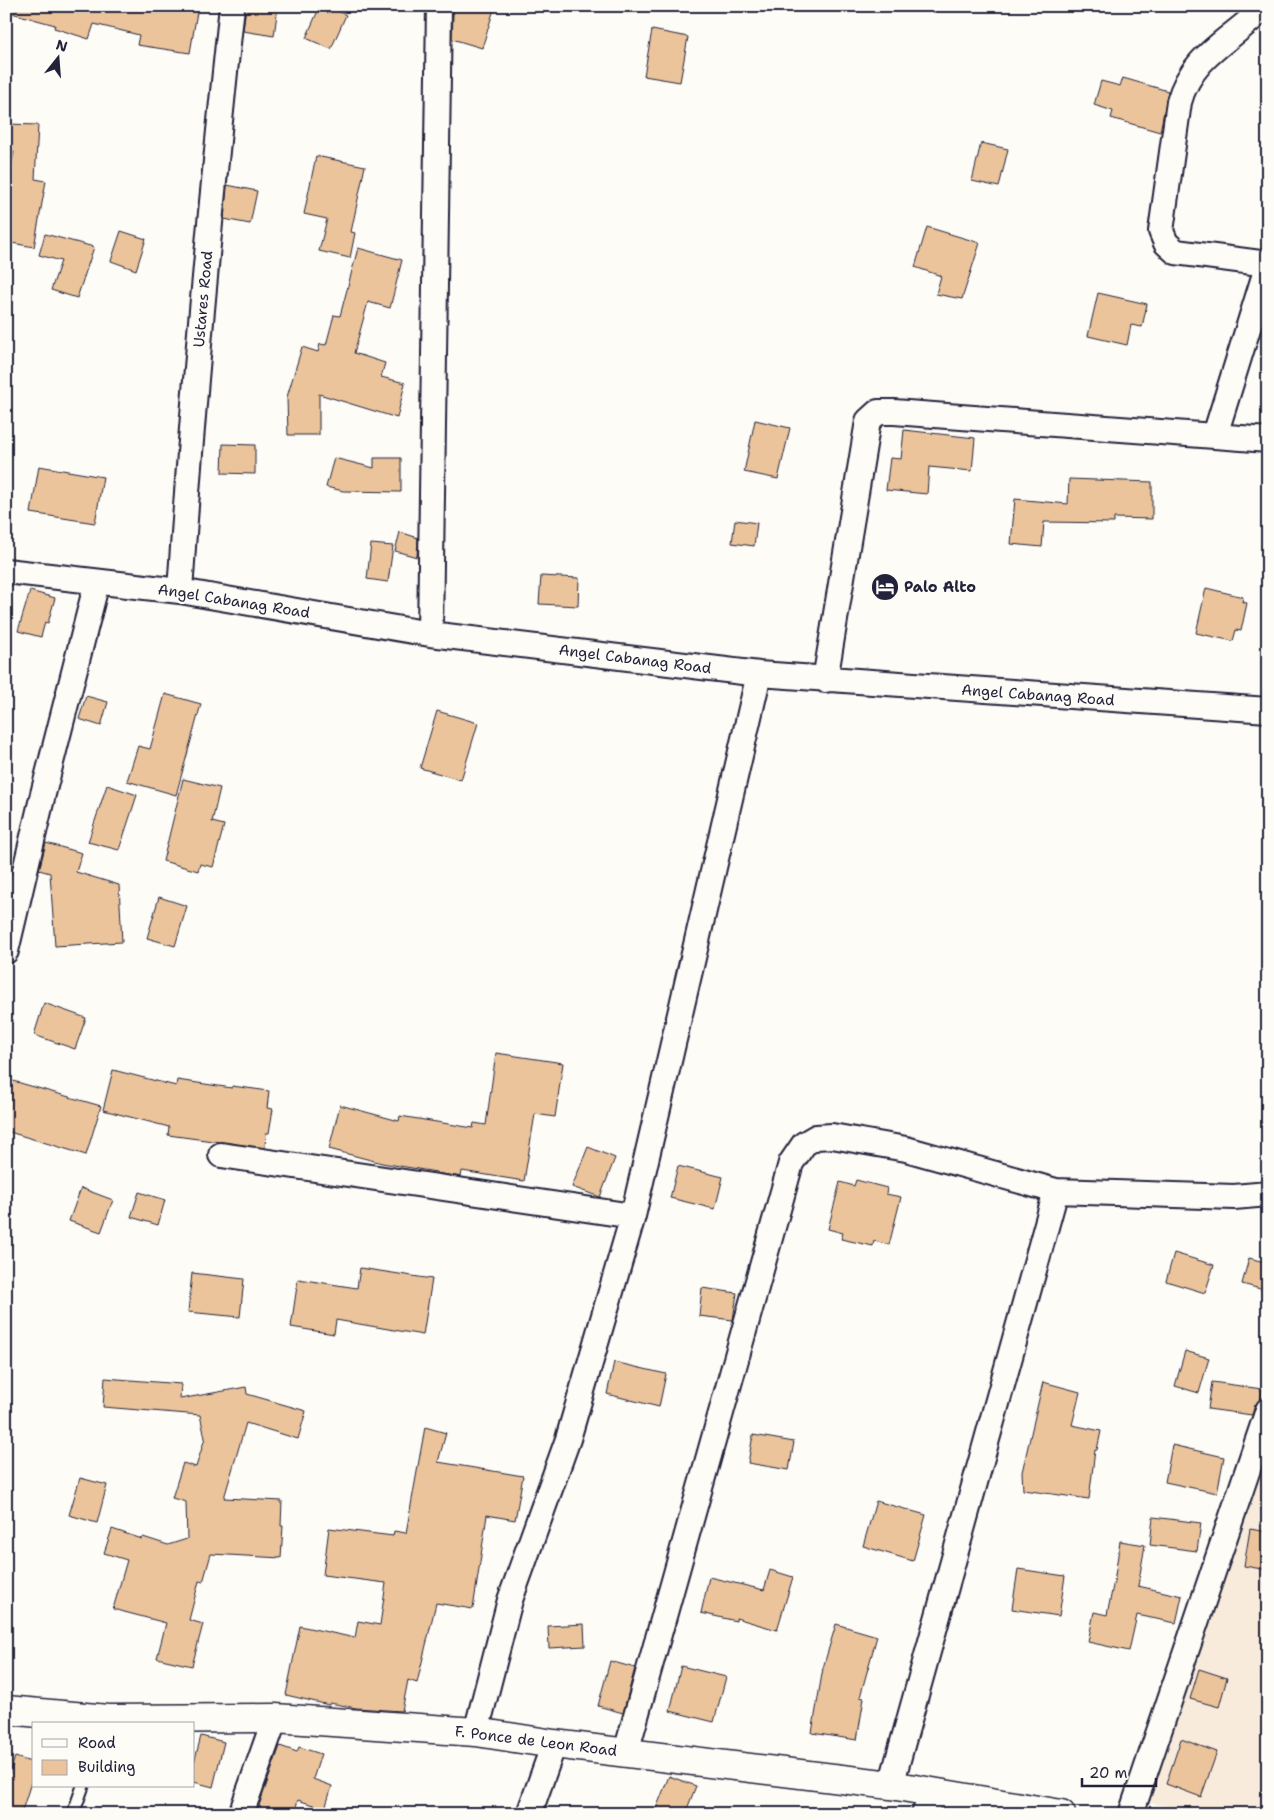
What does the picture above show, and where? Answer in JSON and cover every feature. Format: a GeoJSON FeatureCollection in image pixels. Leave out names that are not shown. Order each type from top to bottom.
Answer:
{"type":"FeatureCollection","features":[{"type":"Feature","properties":{"kind":"street","name":"Ustares Road"},"geometry":{"type":"LineString","coordinates":[[180,592],[190,438],[232,6]]}},
{"type":"Feature","properties":{"kind":"street"},"geometry":{"type":"LineString","coordinates":[[430,634],[439,6]]}},
{"type":"Feature","properties":{"kind":"street"},"geometry":{"type":"LineString","coordinates":[[1215,436],[1268,264],[1176,252],[1166,243],[1161,232],[1179,102],[1183,88],[1200,62],[1265,6]]}},
{"type":"Feature","properties":{"kind":"street"},"geometry":{"type":"LineString","coordinates":[[825,680],[868,421],[878,412],[904,412],[1268,440]]}},
{"type":"Feature","properties":{"kind":"street","name":"Angel Cabanag Road"},"geometry":{"type":"LineString","coordinates":[[6,571],[180,592],[430,634],[759,674],[1268,710]]}},
{"type":"Feature","properties":{"kind":"street"},"geometry":{"type":"LineString","coordinates":[[6,951],[43,794],[97,582]]}},
{"type":"Feature","properties":{"kind":"street"},"geometry":{"type":"LineString","coordinates":[[476,1732],[510,1600],[568,1439],[633,1216],[759,674]]}},
{"type":"Feature","properties":{"kind":"street"},"geometry":{"type":"LineString","coordinates":[[626,1752],[792,1163],[804,1144],[816,1137],[832,1136],[906,1149],[1056,1191],[1234,1197],[1268,1194]]}},
{"type":"Feature","properties":{"kind":"street"},"geometry":{"type":"LineString","coordinates":[[221,1155],[633,1216]]}},
{"type":"Feature","properties":{"kind":"street"},"geometry":{"type":"LineString","coordinates":[[891,1786],[1056,1191]]}},
{"type":"Feature","properties":{"kind":"street"},"geometry":{"type":"LineString","coordinates":[[1131,1814],[1268,1410]]}},
{"type":"Feature","properties":{"kind":"street","name":"F. Ponce de Leon Road"},"geometry":{"type":"LineString","coordinates":[[6,1710],[107,1721],[275,1718],[476,1732],[554,1744],[891,1786],[928,1803],[1061,1814]]}},
{"type":"Feature","properties":{"kind":"street"},"geometry":{"type":"LineString","coordinates":[[241,1814],[275,1718]]}},
{"type":"Feature","properties":{"kind":"street"},"geometry":{"type":"LineString","coordinates":[[529,1814],[554,1744]]}},
{"type":"Feature","properties":{"kind":"lane"},"geometry":{"type":"LineString","coordinates":[[73,1814],[82,1788]]}},
{"type":"Feature","properties":{"kind":"shaded area"},"geometry":{"type":"Polygon","coordinates":[[[1268,1410],[1268,1814],[1221,1814],[1136,1801],[1268,1410]]]}},
{"type":"Feature","properties":{"kind":"building"},"geometry":{"type":"Polygon","coordinates":[[[8,6],[198,6],[190,53],[137,45],[139,35],[94,24],[89,39],[54,28],[55,25],[8,12],[8,6]]]}},
{"type":"Feature","properties":{"kind":"building"},"geometry":{"type":"Polygon","coordinates":[[[246,6],[278,6],[274,36],[243,31],[246,6]]]}},
{"type":"Feature","properties":{"kind":"building"},"geometry":{"type":"Polygon","coordinates":[[[320,6],[326,6],[346,15],[331,49],[306,38],[320,6]]]}},
{"type":"Feature","properties":{"kind":"building"},"geometry":{"type":"Polygon","coordinates":[[[456,6],[495,6],[482,48],[452,39],[453,15],[456,6]]]}},
{"type":"Feature","properties":{"kind":"building"},"geometry":{"type":"Polygon","coordinates":[[[652,30],[688,37],[680,82],[644,76],[652,30]]]}},
{"type":"Feature","properties":{"kind":"building"},"geometry":{"type":"Polygon","coordinates":[[[1123,78],[1168,91],[1160,132],[1111,118],[1113,111],[1094,105],[1101,81],[1120,86],[1123,78]]]}},
{"type":"Feature","properties":{"kind":"building"},"geometry":{"type":"Polygon","coordinates":[[[8,124],[38,125],[35,179],[46,181],[34,247],[6,242],[6,193],[14,152],[7,152],[8,124]]]}},
{"type":"Feature","properties":{"kind":"building"},"geometry":{"type":"Polygon","coordinates":[[[981,143],[1008,149],[999,187],[972,181],[981,143]]]}},
{"type":"Feature","properties":{"kind":"building"},"geometry":{"type":"Polygon","coordinates":[[[316,156],[365,166],[351,232],[355,233],[350,258],[319,251],[327,219],[304,214],[316,156]]]}},
{"type":"Feature","properties":{"kind":"building"},"geometry":{"type":"Polygon","coordinates":[[[227,185],[257,191],[250,224],[224,219],[227,185]]]}},
{"type":"Feature","properties":{"kind":"building"},"geometry":{"type":"Polygon","coordinates":[[[927,227],[980,243],[962,299],[936,294],[941,276],[915,267],[927,227]]]}},
{"type":"Feature","properties":{"kind":"building"},"geometry":{"type":"Polygon","coordinates":[[[121,231],[146,239],[136,270],[111,261],[121,231]]]}},
{"type":"Feature","properties":{"kind":"building"},"geometry":{"type":"Polygon","coordinates":[[[45,234],[94,247],[77,298],[51,290],[61,261],[39,255],[45,234]]]}},
{"type":"Feature","properties":{"kind":"building"},"geometry":{"type":"Polygon","coordinates":[[[358,248],[402,260],[390,308],[368,302],[354,353],[385,363],[381,377],[405,383],[397,418],[319,394],[319,435],[288,435],[287,397],[302,347],[318,352],[320,344],[326,345],[334,315],[340,316],[358,248]]]}},
{"type":"Feature","properties":{"kind":"building"},"geometry":{"type":"Polygon","coordinates":[[[1098,293],[1147,304],[1142,327],[1131,325],[1127,345],[1088,336],[1098,293]]]}},
{"type":"Feature","properties":{"kind":"building"},"geometry":{"type":"Polygon","coordinates":[[[755,420],[790,428],[778,479],[744,472],[755,420]]]}},
{"type":"Feature","properties":{"kind":"building"},"geometry":{"type":"Polygon","coordinates":[[[904,430],[975,438],[972,471],[929,467],[927,494],[886,490],[890,458],[901,459],[904,430]]]}},
{"type":"Feature","properties":{"kind":"building"},"geometry":{"type":"Polygon","coordinates":[[[223,444],[255,445],[255,474],[222,473],[223,444]]]}},
{"type":"Feature","properties":{"kind":"building"},"geometry":{"type":"Polygon","coordinates":[[[334,458],[374,468],[374,458],[401,458],[401,492],[343,491],[326,487],[334,458]]]}},
{"type":"Feature","properties":{"kind":"building"},"geometry":{"type":"Polygon","coordinates":[[[39,466],[103,477],[95,523],[31,513],[39,466]]]}},
{"type":"Feature","properties":{"kind":"building"},"geometry":{"type":"Polygon","coordinates":[[[1069,479],[1152,482],[1152,519],[1114,518],[1114,523],[1044,522],[1042,547],[1011,544],[1015,499],[1068,504],[1069,479]]]}},
{"type":"Feature","properties":{"kind":"building"},"geometry":{"type":"Polygon","coordinates":[[[735,520],[757,523],[754,546],[732,543],[735,520]]]}},
{"type":"Feature","properties":{"kind":"building"},"geometry":{"type":"Polygon","coordinates":[[[400,532],[418,538],[417,557],[395,551],[400,532]]]}},
{"type":"Feature","properties":{"kind":"building"},"geometry":{"type":"Polygon","coordinates":[[[371,544],[393,546],[388,582],[367,579],[371,544]]]}},
{"type":"Feature","properties":{"kind":"building"},"geometry":{"type":"Polygon","coordinates":[[[541,576],[579,578],[578,606],[539,604],[541,576]]]}},
{"type":"Feature","properties":{"kind":"building"},"geometry":{"type":"Polygon","coordinates":[[[1206,588],[1243,597],[1242,602],[1247,603],[1241,631],[1236,630],[1233,641],[1196,633],[1206,588]]]}},
{"type":"Feature","properties":{"kind":"building"},"geometry":{"type":"Polygon","coordinates":[[[30,591],[55,598],[48,623],[45,622],[41,637],[18,631],[30,591]]]}},
{"type":"Feature","properties":{"kind":"building"},"geometry":{"type":"Polygon","coordinates":[[[165,694],[201,704],[176,795],[127,781],[138,746],[150,749],[165,694]]]}},
{"type":"Feature","properties":{"kind":"building"},"geometry":{"type":"Polygon","coordinates":[[[86,696],[108,702],[101,726],[79,719],[86,696]]]}},
{"type":"Feature","properties":{"kind":"building"},"geometry":{"type":"Polygon","coordinates":[[[437,711],[478,723],[461,780],[420,768],[437,711]]]}},
{"type":"Feature","properties":{"kind":"building"},"geometry":{"type":"Polygon","coordinates":[[[183,779],[220,788],[212,822],[224,825],[213,867],[200,864],[198,871],[163,861],[183,779]]]}},
{"type":"Feature","properties":{"kind":"building"},"geometry":{"type":"Polygon","coordinates":[[[107,785],[137,795],[119,850],[88,842],[107,785]]]}},
{"type":"Feature","properties":{"kind":"building"},"geometry":{"type":"Polygon","coordinates":[[[46,843],[82,853],[76,872],[119,885],[122,942],[55,946],[50,873],[39,870],[46,843]]]}},
{"type":"Feature","properties":{"kind":"building"},"geometry":{"type":"Polygon","coordinates":[[[159,897],[187,906],[175,946],[147,938],[159,897]]]}},
{"type":"Feature","properties":{"kind":"building"},"geometry":{"type":"Polygon","coordinates":[[[44,1003],[86,1018],[75,1049],[34,1035],[44,1003]]]}},
{"type":"Feature","properties":{"kind":"building"},"geometry":{"type":"Polygon","coordinates":[[[496,1053],[563,1063],[555,1117],[535,1114],[524,1181],[462,1171],[461,1177],[436,1173],[382,1163],[329,1149],[340,1105],[399,1121],[400,1116],[473,1128],[474,1123],[486,1125],[496,1053]]]}},
{"type":"Feature","properties":{"kind":"building"},"geometry":{"type":"Polygon","coordinates":[[[113,1070],[176,1086],[177,1080],[269,1091],[267,1108],[273,1109],[269,1133],[266,1133],[265,1148],[168,1135],[169,1127],[103,1110],[113,1070]]]}},
{"type":"Feature","properties":{"kind":"building"},"geometry":{"type":"Polygon","coordinates":[[[6,1079],[101,1106],[86,1155],[6,1131],[6,1079]]]}},
{"type":"Feature","properties":{"kind":"building"},"geometry":{"type":"Polygon","coordinates":[[[588,1147],[615,1158],[600,1197],[572,1187],[588,1147]]]}},
{"type":"Feature","properties":{"kind":"building"},"geometry":{"type":"Polygon","coordinates":[[[678,1166],[723,1177],[715,1209],[670,1198],[678,1166]]]}},
{"type":"Feature","properties":{"kind":"building"},"geometry":{"type":"Polygon","coordinates":[[[856,1180],[887,1188],[886,1194],[901,1197],[889,1245],[874,1241],[873,1246],[841,1239],[843,1233],[828,1229],[840,1182],[854,1186],[856,1180]]]}},
{"type":"Feature","properties":{"kind":"building"},"geometry":{"type":"Polygon","coordinates":[[[81,1188],[113,1200],[101,1232],[69,1221],[81,1188]]]}},
{"type":"Feature","properties":{"kind":"building"},"geometry":{"type":"Polygon","coordinates":[[[139,1192],[165,1200],[158,1225],[131,1217],[139,1192]]]}},
{"type":"Feature","properties":{"kind":"building"},"geometry":{"type":"Polygon","coordinates":[[[1174,1253],[1214,1265],[1205,1293],[1166,1281],[1174,1253]]]}},
{"type":"Feature","properties":{"kind":"building"},"geometry":{"type":"Polygon","coordinates":[[[1249,1258],[1268,1263],[1268,1291],[1242,1284],[1249,1258]]]}},
{"type":"Feature","properties":{"kind":"building"},"geometry":{"type":"Polygon","coordinates":[[[360,1268],[432,1279],[423,1335],[336,1320],[334,1334],[291,1327],[298,1279],[357,1288],[360,1268]]]}},
{"type":"Feature","properties":{"kind":"building"},"geometry":{"type":"Polygon","coordinates":[[[192,1273],[244,1279],[240,1317],[188,1312],[192,1273]]]}},
{"type":"Feature","properties":{"kind":"building"},"geometry":{"type":"Polygon","coordinates":[[[702,1288],[737,1293],[733,1320],[699,1316],[702,1288]]]}},
{"type":"Feature","properties":{"kind":"building"},"geometry":{"type":"Polygon","coordinates":[[[1185,1351],[1209,1358],[1199,1393],[1175,1386],[1185,1351]]]}},
{"type":"Feature","properties":{"kind":"building"},"geometry":{"type":"Polygon","coordinates":[[[614,1362],[666,1374],[659,1407],[607,1394],[614,1362]]]}},
{"type":"Feature","properties":{"kind":"building"},"geometry":{"type":"Polygon","coordinates":[[[105,1378],[181,1384],[180,1399],[246,1387],[247,1394],[306,1411],[298,1439],[246,1423],[224,1498],[282,1501],[281,1558],[211,1554],[203,1582],[199,1581],[189,1620],[203,1624],[192,1666],[157,1658],[166,1623],[113,1609],[127,1560],[104,1553],[112,1529],[168,1545],[187,1539],[186,1502],[172,1498],[183,1463],[196,1467],[205,1438],[200,1415],[103,1407],[105,1378]]]}},
{"type":"Feature","properties":{"kind":"building"},"geometry":{"type":"Polygon","coordinates":[[[1043,1382],[1080,1392],[1072,1425],[1101,1431],[1097,1450],[1095,1450],[1089,1499],[1023,1490],[1022,1472],[1043,1382]]]}},
{"type":"Feature","properties":{"kind":"building"},"geometry":{"type":"Polygon","coordinates":[[[1212,1382],[1262,1389],[1261,1399],[1255,1405],[1252,1415],[1208,1409],[1212,1382]]]}},
{"type":"Feature","properties":{"kind":"building"},"geometry":{"type":"Polygon","coordinates":[[[425,1427],[446,1433],[438,1462],[523,1476],[515,1520],[487,1515],[473,1609],[436,1603],[417,1683],[408,1680],[402,1711],[356,1708],[330,1703],[329,1705],[286,1695],[300,1626],[355,1638],[358,1621],[380,1625],[386,1583],[323,1575],[329,1528],[393,1536],[394,1531],[406,1533],[425,1427]]]}},
{"type":"Feature","properties":{"kind":"building"},"geometry":{"type":"Polygon","coordinates":[[[753,1435],[794,1442],[789,1470],[748,1463],[753,1435]]]}},
{"type":"Feature","properties":{"kind":"building"},"geometry":{"type":"Polygon","coordinates":[[[1172,1445],[1224,1457],[1217,1493],[1165,1482],[1172,1445]]]}},
{"type":"Feature","properties":{"kind":"building"},"geometry":{"type":"Polygon","coordinates":[[[80,1478],[107,1485],[97,1523],[69,1515],[80,1478]]]}},
{"type":"Feature","properties":{"kind":"building"},"geometry":{"type":"Polygon","coordinates":[[[876,1501],[926,1515],[913,1561],[863,1546],[876,1501]]]}},
{"type":"Feature","properties":{"kind":"building"},"geometry":{"type":"Polygon","coordinates":[[[1153,1517],[1201,1523],[1197,1551],[1150,1545],[1153,1517]]]}},
{"type":"Feature","properties":{"kind":"building"},"geometry":{"type":"Polygon","coordinates":[[[1250,1529],[1268,1532],[1268,1570],[1244,1566],[1250,1529]]]}},
{"type":"Feature","properties":{"kind":"building"},"geometry":{"type":"Polygon","coordinates":[[[1120,1541],[1145,1545],[1138,1586],[1182,1596],[1176,1623],[1137,1615],[1129,1651],[1088,1642],[1094,1612],[1107,1615],[1120,1541]]]}},
{"type":"Feature","properties":{"kind":"building"},"geometry":{"type":"Polygon","coordinates":[[[1018,1569],[1065,1576],[1059,1616],[1012,1609],[1018,1569]]]}},
{"type":"Feature","properties":{"kind":"building"},"geometry":{"type":"Polygon","coordinates":[[[770,1570],[793,1577],[777,1630],[736,1618],[736,1621],[701,1613],[709,1577],[764,1590],[770,1570]]]}},
{"type":"Feature","properties":{"kind":"building"},"geometry":{"type":"Polygon","coordinates":[[[584,1624],[585,1646],[549,1648],[548,1626],[584,1624]]]}},
{"type":"Feature","properties":{"kind":"building"},"geometry":{"type":"Polygon","coordinates":[[[836,1624],[877,1636],[860,1697],[864,1698],[857,1740],[812,1733],[823,1668],[836,1624]]]}},
{"type":"Feature","properties":{"kind":"building"},"geometry":{"type":"Polygon","coordinates":[[[610,1661],[635,1668],[623,1713],[598,1706],[610,1661]]]}},
{"type":"Feature","properties":{"kind":"building"},"geometry":{"type":"Polygon","coordinates":[[[681,1666],[726,1677],[714,1722],[670,1711],[681,1666]]]}},
{"type":"Feature","properties":{"kind":"building"},"geometry":{"type":"Polygon","coordinates":[[[1199,1669],[1227,1678],[1219,1707],[1190,1699],[1199,1669]]]}},
{"type":"Feature","properties":{"kind":"building"},"geometry":{"type":"Polygon","coordinates":[[[201,1736],[224,1742],[213,1787],[195,1782],[195,1759],[201,1736]]]}},
{"type":"Feature","properties":{"kind":"building"},"geometry":{"type":"Polygon","coordinates":[[[1181,1739],[1217,1752],[1201,1797],[1166,1784],[1181,1739]]]}},
{"type":"Feature","properties":{"kind":"building"},"geometry":{"type":"Polygon","coordinates":[[[280,1746],[297,1752],[299,1747],[321,1754],[313,1779],[332,1786],[325,1809],[298,1800],[294,1814],[256,1814],[280,1746]]]}},
{"type":"Feature","properties":{"kind":"building"},"geometry":{"type":"Polygon","coordinates":[[[15,1757],[32,1762],[32,1779],[21,1814],[6,1814],[6,1785],[15,1757]]]}},
{"type":"Feature","properties":{"kind":"building"},"geometry":{"type":"Polygon","coordinates":[[[669,1776],[696,1786],[685,1814],[654,1814],[669,1776]]]}},
{"type":"Feature","properties":{"kind":"place","name":"Palo Alto"},"geometry":{"type":"Point","coordinates":[885,587]}}]}
